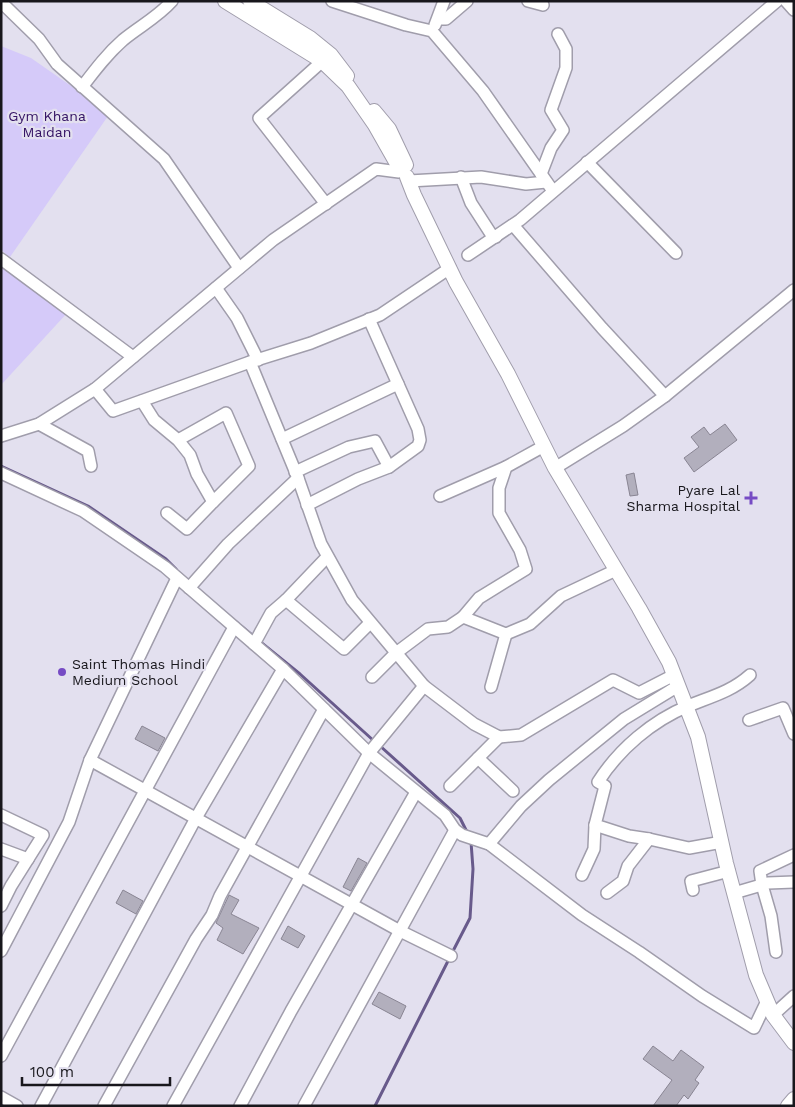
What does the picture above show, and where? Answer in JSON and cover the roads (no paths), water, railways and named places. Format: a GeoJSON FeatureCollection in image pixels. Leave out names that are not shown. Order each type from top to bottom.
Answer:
{"type":"FeatureCollection","features":[{"type":"Feature","properties":{"kind":"main road"},"geometry":{"type":"LineString","coordinates":[[225,1],[326,58]]}},
{"type":"Feature","properties":{"kind":"main road"},"geometry":{"type":"LineString","coordinates":[[250,1],[310,38],[348,86],[375,126],[404,173],[450,268],[508,374],[555,468],[665,655],[698,737],[734,893],[756,975],[773,1016],[794,1043]]}},
{"type":"Feature","properties":{"kind":"main road"},"geometry":{"type":"LineString","coordinates":[[788,1106],[794,1099]]}},
{"type":"Feature","properties":{"kind":"street"},"geometry":{"type":"LineString","coordinates":[[82,87],[106,55],[125,38],[162,13],[172,1]]}},
{"type":"Feature","properties":{"kind":"street"},"geometry":{"type":"LineString","coordinates":[[332,1],[406,25],[432,31],[483,91],[547,182]]}},
{"type":"Feature","properties":{"kind":"street"},"geometry":{"type":"LineString","coordinates":[[432,31],[444,1]]}},
{"type":"Feature","properties":{"kind":"street"},"geometry":{"type":"LineString","coordinates":[[438,19],[446,19],[467,1]]}},
{"type":"Feature","properties":{"kind":"street"},"geometry":{"type":"LineString","coordinates":[[528,1],[543,5]]}},
{"type":"Feature","properties":{"kind":"street"},"geometry":{"type":"LineString","coordinates":[[1,436],[39,424],[95,389],[273,240],[376,169],[404,173],[481,177],[526,184],[547,182],[587,162],[777,1]]}},
{"type":"Feature","properties":{"kind":"street"},"geometry":{"type":"LineString","coordinates":[[786,1],[794,10]]}},
{"type":"Feature","properties":{"kind":"street"},"geometry":{"type":"LineString","coordinates":[[1,2],[39,39],[57,64],[164,158],[239,268]]}},
{"type":"Feature","properties":{"kind":"street"},"geometry":{"type":"LineString","coordinates":[[468,256],[513,225],[547,182],[551,148],[563,130],[551,110],[566,68],[566,49],[558,34]]}},
{"type":"Feature","properties":{"kind":"street"},"geometry":{"type":"LineString","coordinates":[[326,58],[259,118],[326,204]]}},
{"type":"Feature","properties":{"kind":"street"},"geometry":{"type":"LineString","coordinates":[[587,162],[676,254]]}},
{"type":"Feature","properties":{"kind":"street"},"geometry":{"type":"LineString","coordinates":[[461,177],[471,203],[491,234],[496,237]]}},
{"type":"Feature","properties":{"kind":"street"},"geometry":{"type":"LineString","coordinates":[[513,225],[602,328],[665,396]]}},
{"type":"Feature","properties":{"kind":"street"},"geometry":{"type":"LineString","coordinates":[[1,259],[133,357]]}},
{"type":"Feature","properties":{"kind":"street"},"geometry":{"type":"LineString","coordinates":[[95,389],[113,411],[311,343],[380,314],[450,268]]}},
{"type":"Feature","properties":{"kind":"street"},"geometry":{"type":"LineString","coordinates":[[216,288],[237,318],[327,556],[352,600],[424,686],[474,724],[500,737],[520,735],[613,680],[639,693],[676,681]]}},
{"type":"Feature","properties":{"kind":"street"},"geometry":{"type":"LineString","coordinates":[[555,468],[623,426],[665,396],[794,290]]}},
{"type":"Feature","properties":{"kind":"street"},"geometry":{"type":"LineString","coordinates":[[307,506],[358,479],[389,467],[418,446],[420,440],[418,429],[368,319]]}},
{"type":"Feature","properties":{"kind":"street"},"geometry":{"type":"LineString","coordinates":[[282,439],[398,384]]}},
{"type":"Feature","properties":{"kind":"street"},"geometry":{"type":"LineString","coordinates":[[142,401],[154,420],[178,440],[190,455],[197,474],[213,502]]}},
{"type":"Feature","properties":{"kind":"street"},"geometry":{"type":"LineString","coordinates":[[167,513],[187,530],[249,466],[226,413],[178,440]]}},
{"type":"Feature","properties":{"kind":"street"},"geometry":{"type":"LineString","coordinates":[[39,424],[88,451],[91,466]]}},
{"type":"Feature","properties":{"kind":"street"},"geometry":{"type":"LineString","coordinates":[[192,585],[228,544],[297,475],[349,446],[375,441],[389,467]]}},
{"type":"Feature","properties":{"kind":"street"},"geometry":{"type":"LineString","coordinates":[[440,496],[506,467],[544,446]]}},
{"type":"Feature","properties":{"kind":"street"},"geometry":{"type":"LineString","coordinates":[[372,677],[396,654],[428,629],[448,627],[463,617],[479,598],[526,569],[520,550],[499,513],[499,488],[506,467]]}},
{"type":"Feature","properties":{"kind":"street"},"geometry":{"type":"LineString","coordinates":[[1,473],[83,511],[165,567],[177,578],[192,585],[234,627],[283,669],[369,753],[445,815],[458,832],[485,842],[582,915],[702,996],[754,1028],[767,1001]]}},
{"type":"Feature","properties":{"kind":"street"},"geometry":{"type":"LineString","coordinates":[[254,644],[271,613],[286,600],[327,556]]}},
{"type":"Feature","properties":{"kind":"street"},"geometry":{"type":"LineString","coordinates":[[463,617],[506,634],[530,624],[561,596],[616,570]]}},
{"type":"Feature","properties":{"kind":"street"},"geometry":{"type":"LineString","coordinates":[[1,951],[70,822],[90,760],[177,578]]}},
{"type":"Feature","properties":{"kind":"street"},"geometry":{"type":"LineString","coordinates":[[286,600],[344,649],[370,623]]}},
{"type":"Feature","properties":{"kind":"street"},"geometry":{"type":"LineString","coordinates":[[1,1056],[234,627]]}},
{"type":"Feature","properties":{"kind":"street"},"geometry":{"type":"LineString","coordinates":[[491,687],[506,634]]}},
{"type":"Feature","properties":{"kind":"street"},"geometry":{"type":"LineString","coordinates":[[41,1106],[196,818],[283,669]]}},
{"type":"Feature","properties":{"kind":"street"},"geometry":{"type":"LineString","coordinates":[[582,875],[594,849],[595,825],[605,786],[598,782],[609,764],[652,726],[686,706],[739,685],[750,675]]}},
{"type":"Feature","properties":{"kind":"street"},"geometry":{"type":"LineString","coordinates":[[485,842],[549,780],[624,719],[676,681]]}},
{"type":"Feature","properties":{"kind":"street"},"geometry":{"type":"LineString","coordinates":[[173,1106],[369,753],[424,686]]}},
{"type":"Feature","properties":{"kind":"street"},"geometry":{"type":"LineString","coordinates":[[749,720],[783,708],[794,734]]}},
{"type":"Feature","properties":{"kind":"street"},"geometry":{"type":"LineString","coordinates":[[104,1106],[196,939],[212,915],[220,896],[324,709]]}},
{"type":"Feature","properties":{"kind":"street"},"geometry":{"type":"LineString","coordinates":[[450,786],[500,737]]}},
{"type":"Feature","properties":{"kind":"street"},"geometry":{"type":"LineString","coordinates":[[478,758],[513,791]]}},
{"type":"Feature","properties":{"kind":"street"},"geometry":{"type":"LineString","coordinates":[[90,760],[400,931],[450,956]]}},
{"type":"Feature","properties":{"kind":"street"},"geometry":{"type":"LineString","coordinates":[[240,1106],[291,1010],[353,905],[416,792]]}},
{"type":"Feature","properties":{"kind":"street"},"geometry":{"type":"LineString","coordinates":[[1,815],[43,835],[11,886],[1,906]]}},
{"type":"Feature","properties":{"kind":"street"},"geometry":{"type":"LineString","coordinates":[[595,825],[629,836],[649,838],[690,848],[722,842]]}},
{"type":"Feature","properties":{"kind":"street"},"geometry":{"type":"LineString","coordinates":[[304,1106],[400,931],[458,832]]}},
{"type":"Feature","properties":{"kind":"street"},"geometry":{"type":"LineString","coordinates":[[607,893],[623,881],[628,866],[649,838]]}},
{"type":"Feature","properties":{"kind":"street"},"geometry":{"type":"LineString","coordinates":[[1,849],[28,859]]}},
{"type":"Feature","properties":{"kind":"street"},"geometry":{"type":"LineString","coordinates":[[776,952],[771,916],[760,871],[794,855]]}},
{"type":"Feature","properties":{"kind":"street"},"geometry":{"type":"LineString","coordinates":[[693,890],[691,882],[729,871]]}},
{"type":"Feature","properties":{"kind":"street"},"geometry":{"type":"LineString","coordinates":[[734,893],[768,883],[794,882]]}},
{"type":"Feature","properties":{"kind":"street"},"geometry":{"type":"LineString","coordinates":[[773,1016],[794,996]]}},
{"type":"Feature","properties":{"kind":"street"},"geometry":{"type":"LineString","coordinates":[[1,1097],[17,1106]]}},
{"type":"Feature","properties":{"kind":"waterway"},"geometry":{"type":"LineString","coordinates":[[1,466],[88,506],[166,559],[176,569]]}},
{"type":"Feature","properties":{"kind":"waterway"},"geometry":{"type":"LineString","coordinates":[[241,626],[300,674],[374,741]]}},
{"type":"Feature","properties":{"kind":"waterway"},"geometry":{"type":"LineString","coordinates":[[379,745],[460,818],[468,834]]}},
{"type":"Feature","properties":{"kind":"waterway"},"geometry":{"type":"LineString","coordinates":[[452,953],[470,918],[473,869],[471,842]]}},
{"type":"Feature","properties":{"kind":"waterway"},"geometry":{"type":"LineString","coordinates":[[375,1106],[449,959]]}},
{"type":"Feature","properties":{"kind":"place","name":"Pyare Lal Sharma Hospital"},"geometry":{"type":"Point","coordinates":[751,498]}},
{"type":"Feature","properties":{"kind":"place","name":"Saint Thomas Hindi Medium School"},"geometry":{"type":"Point","coordinates":[62,672]}},
{"type":"Feature","properties":{"kind":"park label","name":"Gym Khana Maidan"},"geometry":{"type":"Point","coordinates":[47,124]}}]}
